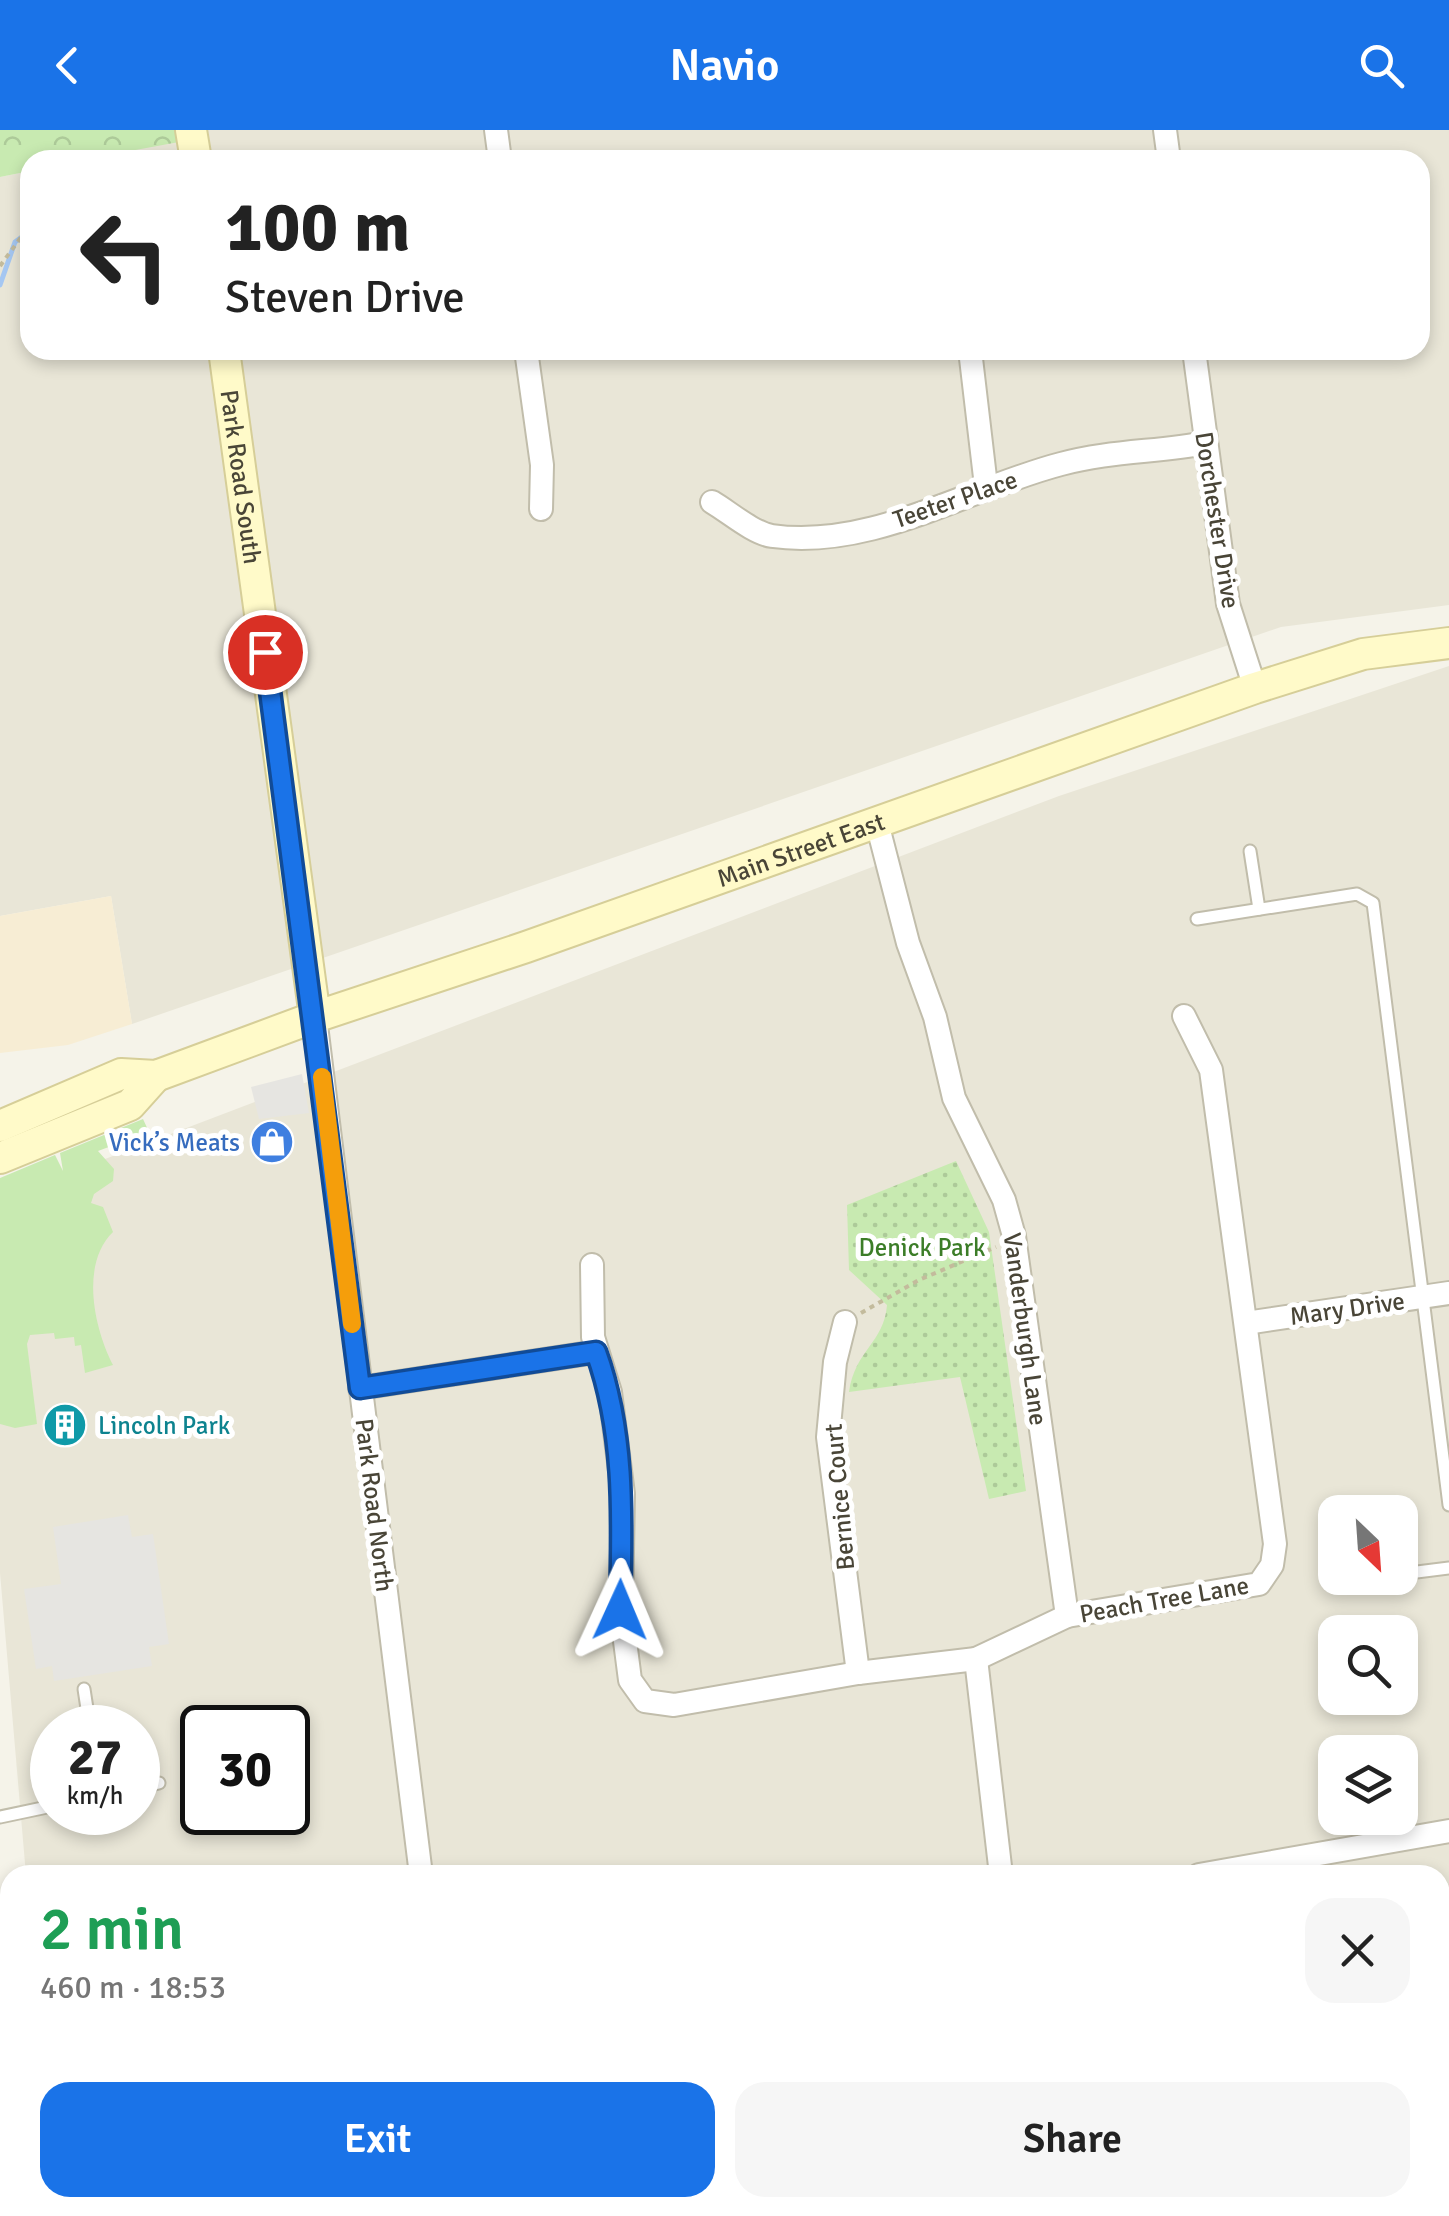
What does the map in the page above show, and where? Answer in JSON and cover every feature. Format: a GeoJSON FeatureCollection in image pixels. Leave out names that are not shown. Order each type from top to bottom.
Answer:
{"type":"FeatureCollection","features":[{"type":"Feature","properties":{"kind":"main road","name":"Park Road South"},"geometry":{"type":"LineString","coordinates":[[225,360],[314,1017]]}},
{"type":"Feature","properties":{"kind":"main road","name":"Main Street East"},"geometry":{"type":"LineString","coordinates":[[0,1126],[121,1074],[156,1076],[314,1017],[526,948],[1255,688],[1363,654],[1449,642]]}},
{"type":"Feature","properties":{"kind":"main road","name":"Main Street East"},"geometry":{"type":"LineString","coordinates":[[0,1158],[130,1105],[156,1076]]}},
{"type":"Feature","properties":{"kind":"main road"},"geometry":{"type":"LineString","coordinates":[[0,1111],[32,1113]]}},
{"type":"Feature","properties":{"kind":"street"},"geometry":{"type":"LineString","coordinates":[[527,360],[542,465],[541,509]]}},
{"type":"Feature","properties":{"kind":"street"},"geometry":{"type":"LineString","coordinates":[[971,360],[986,486]]}},
{"type":"Feature","properties":{"kind":"street","name":"Dorchester Drive"},"geometry":{"type":"LineString","coordinates":[[1195,360],[1228,604],[1255,688]]}},
{"type":"Feature","properties":{"kind":"street","name":"Teeter Place"},"geometry":{"type":"LineString","coordinates":[[712,502],[769,536],[844,533],[917,516],[986,486],[1066,462],[1206,443]]}},
{"type":"Feature","properties":{"kind":"street","name":"Vanderburgh Lane"},"geometry":{"type":"LineString","coordinates":[[877,823],[954,1098],[1004,1200],[1014,1236],[1066,1616]]}},
{"type":"Feature","properties":{"kind":"street","name":"Peach Tree Lane"},"geometry":{"type":"LineString","coordinates":[[592,1264],[596,1352],[610,1392],[622,1494],[620,1610],[630,1680],[645,1701],[674,1705],[858,1673],[976,1659],[1066,1616],[1260,1584],[1272,1566],[1274,1544],[1246,1323],[1211,1070],[1184,1016]]}},
{"type":"Feature","properties":{"kind":"street","name":"Park Road North"},"geometry":{"type":"LineString","coordinates":[[314,1017],[419,1865]]}},
{"type":"Feature","properties":{"kind":"street","name":"Mary Drive"},"geometry":{"type":"LineString","coordinates":[[1246,1323],[1437,1295]]}},
{"type":"Feature","properties":{"kind":"street","name":"Bernice Court"},"geometry":{"type":"LineString","coordinates":[[845,1322],[835,1362],[828,1437],[858,1673]]}},
{"type":"Feature","properties":{"kind":"street"},"geometry":{"type":"LineString","coordinates":[[360,1388],[596,1352]]}},
{"type":"Feature","properties":{"kind":"street"},"geometry":{"type":"LineString","coordinates":[[976,1659],[1000,1865]]}},
{"type":"Feature","properties":{"kind":"street"},"geometry":{"type":"LineString","coordinates":[[1256,1865],[1449,1831]]}},
{"type":"Feature","properties":{"kind":"lane"},"geometry":{"type":"LineString","coordinates":[[1250,851],[1259,910]]}},
{"type":"Feature","properties":{"kind":"lane"},"geometry":{"type":"LineString","coordinates":[[1197,919],[1357,894],[1373,903],[1437,1295],[1449,1505]]}},
{"type":"Feature","properties":{"kind":"lane"},"geometry":{"type":"LineString","coordinates":[[1418,1572],[1449,1568]]}},
{"type":"Feature","properties":{"kind":"lane"},"geometry":{"type":"LineString","coordinates":[[84,1690],[86,1705]]}},
{"type":"Feature","properties":{"kind":"lane"},"geometry":{"type":"LineString","coordinates":[[0,1816],[30,1810]]}},
{"type":"Feature","properties":{"kind":"path"},"geometry":{"type":"LineString","coordinates":[[0,266],[20,239]]}},
{"type":"Feature","properties":{"kind":"path"},"geometry":{"type":"LineString","coordinates":[[845,1322],[918,1280],[996,1247]]}},
{"type":"Feature","properties":{"kind":"shaded area"},"geometry":{"type":"Polygon","coordinates":[[[182,130],[1449,130],[1449,605],[1281,627],[132,1024],[111,896],[0,916],[0,177],[20,173],[20,360],[1430,360],[1430,150],[115,150],[182,130]]]}},
{"type":"Feature","properties":{"kind":"shaded area"},"geometry":{"type":"Polygon","coordinates":[[[1449,666],[1449,1865],[25,1865],[0,1573],[0,1199],[1059,796],[1449,666]]]}},
{"type":"Feature","properties":{"kind":"shaded area"},"geometry":{"type":"Polygon","coordinates":[[[111,896],[132,1024],[68,1045],[0,1053],[0,916],[111,896]]]}},
{"type":"Feature","properties":{"kind":"shaded area"},"geometry":{"type":"Polygon","coordinates":[[[302,1074],[309,1113],[259,1119],[251,1087],[302,1074]]]}},
{"type":"Feature","properties":{"kind":"shaded area"},"geometry":{"type":"Polygon","coordinates":[[[128,1515],[132,1537],[153,1534],[169,1644],[149,1647],[152,1666],[54,1681],[52,1666],[36,1669],[24,1589],[61,1584],[53,1527],[128,1515]]]}},
{"type":"Feature","properties":{"kind":"green space"},"geometry":{"type":"Polygon","coordinates":[[[0,130],[179,130],[179,142],[135,150],[20,150],[20,173],[0,177],[0,130]]]}},
{"type":"Feature","properties":{"kind":"green space"},"geometry":{"type":"Polygon","coordinates":[[[143,1119],[149,1132],[98,1151],[114,1169],[113,1181],[94,1194],[91,1203],[103,1207],[113,1232],[96,1261],[93,1278],[100,1333],[113,1365],[85,1373],[81,1345],[75,1346],[74,1337],[55,1339],[54,1333],[30,1335],[27,1344],[37,1424],[15,1428],[0,1424],[0,1178],[55,1155],[63,1171],[60,1153],[143,1119]]]}},
{"type":"Feature","properties":{"kind":"green space","name":"Denick Park"},"geometry":{"type":"Polygon","coordinates":[[[956,1161],[989,1232],[1026,1491],[989,1499],[960,1377],[849,1392],[857,1366],[881,1329],[887,1305],[849,1270],[847,1205],[956,1161]]]}},
{"type":"Feature","properties":{"kind":"waterway"},"geometry":{"type":"LineString","coordinates":[[0,285],[15,242],[20,238]]}},
{"type":"Feature","properties":{"kind":"slow traffic"},"geometry":{"type":"LineString","coordinates":[[322,1077],[352,1324]]}},
{"type":"Feature","properties":{"kind":"place","name":"Vick’s Meats"},"geometry":{"type":"Point","coordinates":[272,1142]}},
{"type":"Feature","properties":{"kind":"place","name":"Lincoln Park"},"geometry":{"type":"Point","coordinates":[65,1425]}},
{"type":"Feature","properties":{"kind":"route"},"geometry":{"type":"LineString","coordinates":[[265,652],[360,1388],[596,1352],[610,1392],[622,1494],[620,1610]]}}]}
